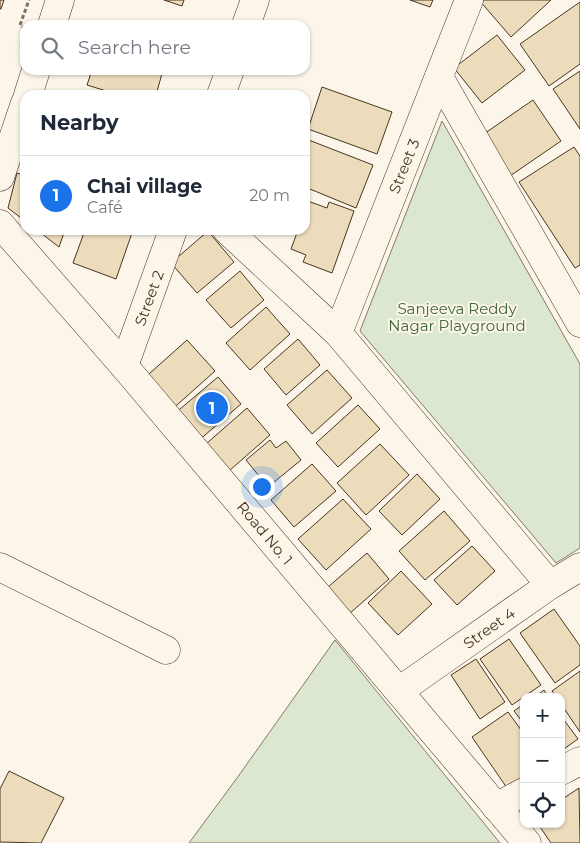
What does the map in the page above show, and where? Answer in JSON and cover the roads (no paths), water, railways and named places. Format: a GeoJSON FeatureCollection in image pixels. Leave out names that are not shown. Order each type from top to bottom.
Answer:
{"type":"FeatureCollection","features":[{"type":"Feature","properties":{"kind":"street"},"geometry":{"type":"LineString","coordinates":[[54,20],[60,0]]}},
{"type":"Feature","properties":{"kind":"street"},"geometry":{"type":"LineString","coordinates":[[248,20],[255,0]]}},
{"type":"Feature","properties":{"kind":"street","name":"Street 3"},"geometry":{"type":"LineString","coordinates":[[338,333],[469,0]]}},
{"type":"Feature","properties":{"kind":"street"},"geometry":{"type":"LineString","coordinates":[[30,90],[34,75]]}},
{"type":"Feature","properties":{"kind":"street"},"geometry":{"type":"LineString","coordinates":[[223,90],[228,75]]}},
{"type":"Feature","properties":{"kind":"street"},"geometry":{"type":"LineString","coordinates":[[439,77],[580,323]]}},
{"type":"Feature","properties":{"kind":"street"},"geometry":{"type":"LineString","coordinates":[[0,177],[20,118]]}},
{"type":"Feature","properties":{"kind":"street","name":"Road No. 1"},"geometry":{"type":"LineString","coordinates":[[0,224],[124,366],[527,843]]}},
{"type":"Feature","properties":{"kind":"street","name":"Street 2"},"geometry":{"type":"LineString","coordinates":[[124,366],[171,235]]}},
{"type":"Feature","properties":{"kind":"street"},"geometry":{"type":"LineString","coordinates":[[232,235],[338,333],[550,585]]}},
{"type":"Feature","properties":{"kind":"street"},"geometry":{"type":"LineString","coordinates":[[0,567],[166,650]]}},
{"type":"Feature","properties":{"kind":"street","name":"Street 4"},"geometry":{"type":"LineString","coordinates":[[399,691],[550,585],[580,567]]}},
{"type":"Feature","properties":{"kind":"street"},"geometry":{"type":"LineString","coordinates":[[565,769],[580,761]]}},
{"type":"Feature","properties":{"kind":"street"},"geometry":{"type":"LineString","coordinates":[[496,807],[520,794]]}},
{"type":"Feature","properties":{"kind":"place","name":"Chai village"},"geometry":{"type":"Point","coordinates":[212,408]}},
{"type":"Feature","properties":{"kind":"park label","name":"Sanjeeva Reddy Nagar Playground"},"geometry":{"type":"Point","coordinates":[457,316]}}]}
